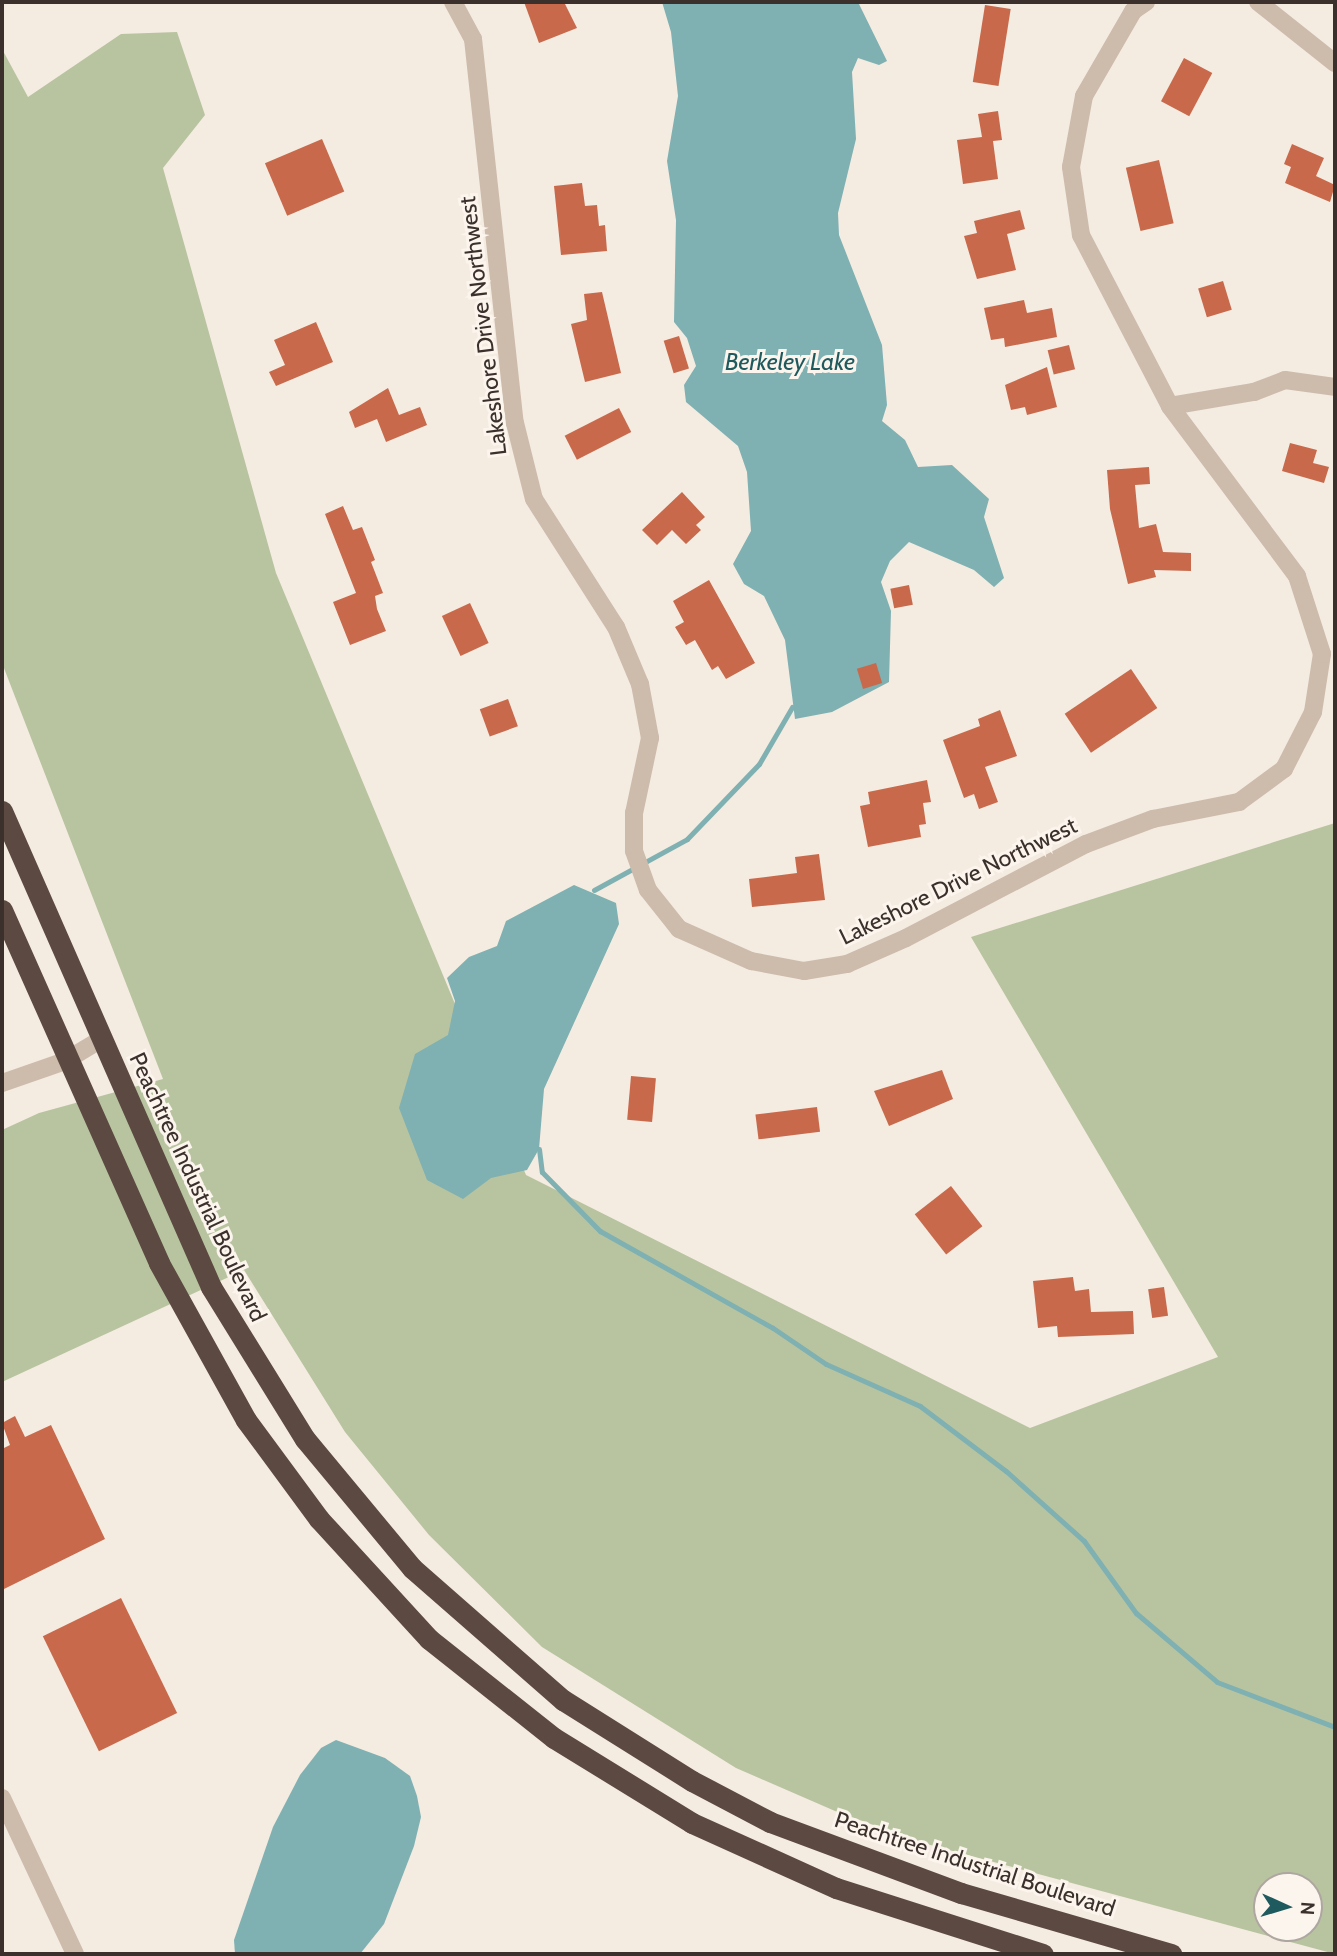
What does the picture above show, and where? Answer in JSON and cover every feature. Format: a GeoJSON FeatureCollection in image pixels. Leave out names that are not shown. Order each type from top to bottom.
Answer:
{"type":"FeatureCollection","features":[{"type":"Feature","properties":{"kind":"highway","name":"Peachtree Industrial Boulevard"},"geometry":{"type":"LineString","coordinates":[[2,811],[100,1040],[211,1287],[264,1379],[305,1439],[412,1568],[506,1652],[619,1738],[770,1822],[961,1893],[1171,1954]]}},
{"type":"Feature","properties":{"kind":"highway"},"geometry":{"type":"LineString","coordinates":[[2,911],[65,1061],[159,1263],[246,1420],[319,1519],[429,1639],[554,1738],[692,1823],[836,1888],[1043,1954]]}},
{"type":"Feature","properties":{"kind":"street","name":"Lakeshore Drive Northwest"},"geometry":{"type":"LineString","coordinates":[[453,2],[472,39],[524,463],[534,499],[616,627],[640,684],[650,738],[634,813],[634,851],[648,890],[679,929],[751,961],[804,971],[847,964],[1086,844],[1153,819],[1239,802],[1284,769],[1313,712],[1322,654],[1297,576],[1170,406],[1081,235],[1071,167],[1084,96],[1133,11],[1146,2]]}},
{"type":"Feature","properties":{"kind":"street"},"geometry":{"type":"LineString","coordinates":[[1258,2],[1335,63]]}},
{"type":"Feature","properties":{"kind":"street"},"geometry":{"type":"LineString","coordinates":[[1170,406],[1254,392],[1285,380],[1335,387]]}},
{"type":"Feature","properties":{"kind":"street"},"geometry":{"type":"LineString","coordinates":[[2,1083],[65,1061],[100,1040]]}},
{"type":"Feature","properties":{"kind":"street"},"geometry":{"type":"LineString","coordinates":[[2,1798],[75,1954]]}},
{"type":"Feature","properties":{"kind":"green space"},"geometry":{"type":"Polygon","coordinates":[[[177,32],[205,115],[163,168],[276,573],[526,1175],[1030,1428],[1218,1357],[971,937],[1335,823],[1335,1954],[1290,1942],[1323,1942],[1323,1872],[1253,1872],[1253,1932],[923,1843],[835,1811],[736,1768],[542,1647],[429,1535],[345,1432],[244,1270],[2,1382],[2,1130],[39,1113],[163,1079],[2,663],[2,49],[28,97],[121,34],[177,32]]]}},
{"type":"Feature","properties":{"kind":"water","name":"Berkeley Lake"},"geometry":{"type":"Polygon","coordinates":[[[662,2],[858,2],[887,61],[879,65],[858,58],[852,72],[856,139],[838,213],[839,235],[882,345],[887,405],[882,421],[905,440],[918,467],[952,465],[989,499],[984,517],[1004,578],[994,587],[974,570],[909,542],[890,561],[881,582],[891,611],[889,682],[832,712],[795,719],[785,640],[764,596],[744,584],[733,564],[751,531],[747,472],[738,446],[686,402],[684,385],[696,366],[687,338],[674,322],[676,220],[667,161],[678,96],[671,32],[662,2]]]}},
{"type":"Feature","properties":{"kind":"water"},"geometry":{"type":"Polygon","coordinates":[[[574,885],[616,903],[619,924],[544,1089],[539,1149],[527,1170],[491,1178],[463,1199],[427,1180],[399,1108],[415,1054],[448,1035],[455,1001],[447,978],[469,957],[497,946],[506,921],[574,885]]]}},
{"type":"Feature","properties":{"kind":"water"},"geometry":{"type":"Polygon","coordinates":[[[336,1740],[385,1758],[410,1776],[417,1796],[421,1817],[414,1846],[384,1924],[360,1954],[235,1954],[234,1940],[273,1827],[300,1775],[321,1748],[336,1740]]]}},
{"type":"Feature","properties":{"kind":"building"},"geometry":{"type":"Polygon","coordinates":[[[524,2],[564,2],[577,28],[539,43],[524,2]]]}},
{"type":"Feature","properties":{"kind":"building"},"geometry":{"type":"Polygon","coordinates":[[[985,5],[1011,9],[998,86],[973,82],[985,5]]]}},
{"type":"Feature","properties":{"kind":"building"},"geometry":{"type":"Polygon","coordinates":[[[1184,58],[1212,73],[1189,116],[1161,101],[1184,58]]]}},
{"type":"Feature","properties":{"kind":"building"},"geometry":{"type":"Polygon","coordinates":[[[998,111],[1002,140],[993,141],[998,179],[963,184],[957,140],[982,137],[978,114],[998,111]]]}},
{"type":"Feature","properties":{"kind":"building"},"geometry":{"type":"Polygon","coordinates":[[[322,139],[344,191],[287,216],[265,163],[322,139]]]}},
{"type":"Feature","properties":{"kind":"building"},"geometry":{"type":"Polygon","coordinates":[[[1292,144],[1324,158],[1316,176],[1335,185],[1330,202],[1285,183],[1291,167],[1284,164],[1292,144]]]}},
{"type":"Feature","properties":{"kind":"building"},"geometry":{"type":"Polygon","coordinates":[[[1159,160],[1174,223],[1140,231],[1126,168],[1159,160]]]}},
{"type":"Feature","properties":{"kind":"building"},"geometry":{"type":"Polygon","coordinates":[[[582,183],[585,206],[597,205],[599,226],[605,225],[607,251],[561,255],[554,186],[582,183]]]}},
{"type":"Feature","properties":{"kind":"building"},"geometry":{"type":"Polygon","coordinates":[[[1020,210],[1025,229],[1007,234],[1016,270],[977,279],[964,236],[977,233],[974,221],[1020,210]]]}},
{"type":"Feature","properties":{"kind":"building"},"geometry":{"type":"Polygon","coordinates":[[[1223,281],[1232,310],[1207,317],[1198,289],[1223,281]]]}},
{"type":"Feature","properties":{"kind":"building"},"geometry":{"type":"Polygon","coordinates":[[[602,292],[621,373],[585,382],[571,324],[587,320],[584,294],[602,292]]]}},
{"type":"Feature","properties":{"kind":"building"},"geometry":{"type":"Polygon","coordinates":[[[1024,300],[1027,313],[1052,308],[1057,337],[1005,347],[1004,338],[991,340],[984,308],[1024,300]]]}},
{"type":"Feature","properties":{"kind":"building"},"geometry":{"type":"Polygon","coordinates":[[[316,322],[333,362],[276,386],[269,372],[285,365],[274,340],[316,322]]]}},
{"type":"Feature","properties":{"kind":"building"},"geometry":{"type":"Polygon","coordinates":[[[679,336],[689,369],[674,373],[664,341],[679,336]]]}},
{"type":"Feature","properties":{"kind":"building"},"geometry":{"type":"Polygon","coordinates":[[[1069,345],[1075,369],[1054,375],[1048,350],[1069,345]]]}},
{"type":"Feature","properties":{"kind":"building"},"geometry":{"type":"Polygon","coordinates":[[[1047,367],[1057,407],[1027,415],[1025,407],[1011,410],[1005,385],[1047,367]]]}},
{"type":"Feature","properties":{"kind":"building"},"geometry":{"type":"Polygon","coordinates":[[[388,388],[399,415],[420,407],[427,425],[386,442],[377,419],[355,428],[349,412],[388,388]]]}},
{"type":"Feature","properties":{"kind":"building"},"geometry":{"type":"Polygon","coordinates":[[[619,408],[631,432],[577,460],[565,436],[619,408]]]}},
{"type":"Feature","properties":{"kind":"building"},"geometry":{"type":"Polygon","coordinates":[[[1290,443],[1317,450],[1313,463],[1329,467],[1324,483],[1282,471],[1290,443]]]}},
{"type":"Feature","properties":{"kind":"building"},"geometry":{"type":"Polygon","coordinates":[[[1149,467],[1150,484],[1135,485],[1139,528],[1156,524],[1163,552],[1191,553],[1191,571],[1154,570],[1156,577],[1128,584],[1110,509],[1107,470],[1149,467]]]}},
{"type":"Feature","properties":{"kind":"building"},"geometry":{"type":"Polygon","coordinates":[[[682,492],[705,517],[696,525],[701,530],[686,544],[672,530],[657,545],[642,530],[682,492]]]}},
{"type":"Feature","properties":{"kind":"building"},"geometry":{"type":"Polygon","coordinates":[[[343,506],[353,530],[362,527],[375,560],[371,562],[383,593],[375,596],[377,609],[386,631],[350,645],[333,602],[356,593],[325,514],[343,506]]]}},
{"type":"Feature","properties":{"kind":"building"},"geometry":{"type":"Polygon","coordinates":[[[709,580],[755,663],[726,679],[718,666],[712,670],[695,640],[686,645],[675,627],[684,622],[673,601],[709,580]]]}},
{"type":"Feature","properties":{"kind":"building"},"geometry":{"type":"Polygon","coordinates":[[[909,585],[913,605],[894,608],[890,589],[909,585]]]}},
{"type":"Feature","properties":{"kind":"building"},"geometry":{"type":"Polygon","coordinates":[[[470,603],[489,643],[460,656],[442,616],[470,603]]]}},
{"type":"Feature","properties":{"kind":"building"},"geometry":{"type":"Polygon","coordinates":[[[876,663],[882,683],[863,689],[857,669],[876,663]]]}},
{"type":"Feature","properties":{"kind":"building"},"geometry":{"type":"Polygon","coordinates":[[[1131,669],[1157,708],[1091,753],[1065,714],[1131,669]]]}},
{"type":"Feature","properties":{"kind":"building"},"geometry":{"type":"Polygon","coordinates":[[[508,699],[518,726],[490,737],[480,709],[508,699]]]}},
{"type":"Feature","properties":{"kind":"building"},"geometry":{"type":"Polygon","coordinates":[[[1000,710],[1017,756],[985,767],[998,802],[979,809],[974,794],[964,798],[943,740],[980,726],[978,719],[1000,710]]]}},
{"type":"Feature","properties":{"kind":"building"},"geometry":{"type":"Polygon","coordinates":[[[927,780],[931,802],[923,803],[926,824],[919,825],[921,837],[868,847],[860,806],[870,804],[868,792],[927,780]]]}},
{"type":"Feature","properties":{"kind":"building"},"geometry":{"type":"Polygon","coordinates":[[[819,854],[825,900],[752,907],[749,879],[797,873],[795,857],[819,854]]]}},
{"type":"Feature","properties":{"kind":"building"},"geometry":{"type":"Polygon","coordinates":[[[942,1070],[953,1099],[889,1126],[874,1091],[942,1070]]]}},
{"type":"Feature","properties":{"kind":"building"},"geometry":{"type":"Polygon","coordinates":[[[631,1076],[656,1078],[652,1122],[627,1120],[631,1076]]]}},
{"type":"Feature","properties":{"kind":"building"},"geometry":{"type":"Polygon","coordinates":[[[817,1107],[820,1132],[759,1139],[755,1115],[817,1107]]]}},
{"type":"Feature","properties":{"kind":"building"},"geometry":{"type":"Polygon","coordinates":[[[951,1186],[982,1226],[946,1255],[915,1214],[951,1186]]]}},
{"type":"Feature","properties":{"kind":"building"},"geometry":{"type":"Polygon","coordinates":[[[1073,1277],[1075,1291],[1089,1289],[1091,1312],[1133,1311],[1134,1334],[1058,1337],[1057,1326],[1038,1328],[1033,1281],[1073,1277]]]}},
{"type":"Feature","properties":{"kind":"building"},"geometry":{"type":"Polygon","coordinates":[[[1164,1287],[1168,1316],[1152,1318],[1148,1289],[1164,1287]]]}},
{"type":"Feature","properties":{"kind":"building"},"geometry":{"type":"Polygon","coordinates":[[[15,1416],[25,1437],[51,1425],[105,1539],[2,1590],[2,1449],[10,1445],[2,1423],[15,1416]]]}},
{"type":"Feature","properties":{"kind":"building"},"geometry":{"type":"Polygon","coordinates":[[[121,1598],[177,1713],[99,1751],[43,1636],[121,1598]]]}},
{"type":"Feature","properties":{"kind":"waterway"},"geometry":{"type":"LineString","coordinates":[[594,890],[687,839],[759,764],[792,707]]}},
{"type":"Feature","properties":{"kind":"waterway"},"geometry":{"type":"LineString","coordinates":[[539,1149],[542,1172],[600,1231],[773,1328],[826,1364],[920,1406],[1006,1471],[1084,1541],[1136,1613],[1217,1682],[1335,1727]]}}]}
